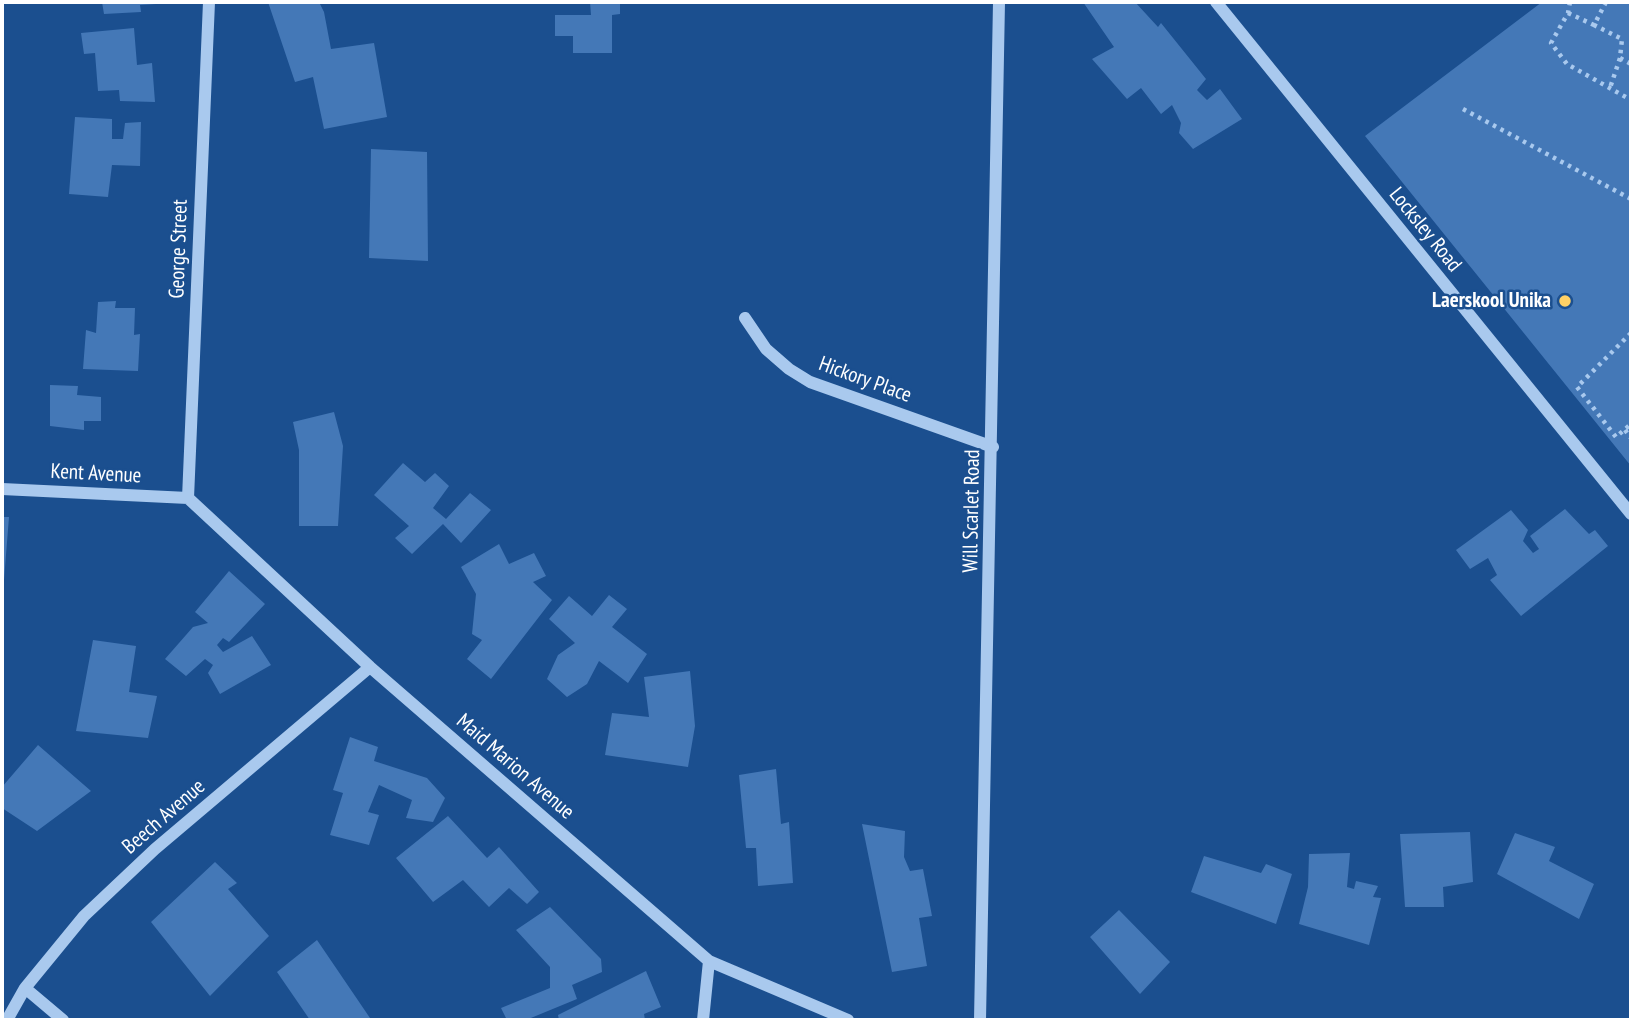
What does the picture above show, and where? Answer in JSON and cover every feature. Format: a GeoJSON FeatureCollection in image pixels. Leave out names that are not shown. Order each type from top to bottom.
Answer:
{"type":"FeatureCollection","features":[{"type":"Feature","properties":{"kind":"street","name":"George Street"},"geometry":{"type":"LineString","coordinates":[[188,498],[209,2]]}},
{"type":"Feature","properties":{"kind":"street","name":"Will Scarlet Road"},"geometry":{"type":"LineString","coordinates":[[980,1020],[993,447],[999,2]]}},
{"type":"Feature","properties":{"kind":"street","name":"Locksley Road"},"geometry":{"type":"LineString","coordinates":[[1216,2],[1631,514]]}},
{"type":"Feature","properties":{"kind":"street","name":"Hickory Place"},"geometry":{"type":"LineString","coordinates":[[744,318],[766,349],[789,369],[810,382],[993,447]]}},
{"type":"Feature","properties":{"kind":"street","name":"Kent Avenue"},"geometry":{"type":"LineString","coordinates":[[2,489],[188,498]]}},
{"type":"Feature","properties":{"kind":"street","name":"Maid Marion Avenue"},"geometry":{"type":"LineString","coordinates":[[188,498],[370,667],[709,961],[848,1020]]}},
{"type":"Feature","properties":{"kind":"street","name":"Beech Avenue"},"geometry":{"type":"LineString","coordinates":[[7,1020],[25,988],[84,916],[155,849],[370,667]]}},
{"type":"Feature","properties":{"kind":"street"},"geometry":{"type":"LineString","coordinates":[[703,1020],[709,961]]}},
{"type":"Feature","properties":{"kind":"street"},"geometry":{"type":"LineString","coordinates":[[25,988],[63,1020]]}},
{"type":"Feature","properties":{"kind":"path"},"geometry":{"type":"LineString","coordinates":[[1570,2],[1551,43],[1567,64],[1631,100]]}},
{"type":"Feature","properties":{"kind":"path"},"geometry":{"type":"LineString","coordinates":[[1594,25],[1606,2]]}},
{"type":"Feature","properties":{"kind":"path"},"geometry":{"type":"LineString","coordinates":[[1567,13],[1622,39],[1620,58],[1610,88]]}},
{"type":"Feature","properties":{"kind":"path"},"geometry":{"type":"LineString","coordinates":[[1620,58],[1631,64]]}},
{"type":"Feature","properties":{"kind":"path"},"geometry":{"type":"LineString","coordinates":[[1463,109],[1631,199]]}},
{"type":"Feature","properties":{"kind":"path"},"geometry":{"type":"LineString","coordinates":[[1631,333],[1577,387],[1615,437],[1631,424]]}},
{"type":"Feature","properties":{"kind":"path"},"geometry":{"type":"LineString","coordinates":[[1625,430],[1631,438]]}},
{"type":"Feature","properties":{"kind":"building"},"geometry":{"type":"Polygon","coordinates":[[[102,2],[156,4],[140,5],[141,12],[104,14],[102,2]]]}},
{"type":"Feature","properties":{"kind":"building"},"geometry":{"type":"Polygon","coordinates":[[[268,2],[319,2],[324,12],[331,49],[374,43],[387,117],[324,129],[313,77],[295,82],[268,2]]]}},
{"type":"Feature","properties":{"kind":"building"},"geometry":{"type":"Polygon","coordinates":[[[590,2],[620,2],[620,14],[612,15],[612,53],[573,53],[573,36],[555,36],[555,15],[591,15],[590,2]]]}},
{"type":"Feature","properties":{"kind":"building"},"geometry":{"type":"Polygon","coordinates":[[[1083,2],[1135,2],[1158,27],[1161,23],[1206,79],[1197,90],[1207,100],[1220,89],[1242,119],[1193,149],[1179,133],[1181,123],[1172,105],[1161,114],[1141,88],[1127,99],[1092,59],[1114,47],[1083,2]]]}},
{"type":"Feature","properties":{"kind":"building","name":"Laerskool Unika"},"geometry":{"type":"Polygon","coordinates":[[[1542,2],[1631,2],[1631,466],[1365,136],[1542,2]]]}},
{"type":"Feature","properties":{"kind":"building"},"geometry":{"type":"Polygon","coordinates":[[[134,28],[137,65],[152,63],[155,102],[120,101],[119,90],[98,91],[95,53],[84,54],[81,33],[134,28]]]}},
{"type":"Feature","properties":{"kind":"building"},"geometry":{"type":"Polygon","coordinates":[[[75,117],[112,119],[112,139],[123,139],[125,123],[141,122],[140,166],[112,165],[108,197],[69,194],[75,117]]]}},
{"type":"Feature","properties":{"kind":"building"},"geometry":{"type":"Polygon","coordinates":[[[371,149],[427,152],[428,261],[369,258],[371,149]]]}},
{"type":"Feature","properties":{"kind":"building"},"geometry":{"type":"Polygon","coordinates":[[[116,301],[115,308],[135,308],[134,335],[140,334],[138,371],[83,369],[86,330],[96,333],[98,302],[116,301]]]}},
{"type":"Feature","properties":{"kind":"building"},"geometry":{"type":"Polygon","coordinates":[[[50,385],[78,386],[77,395],[101,397],[101,421],[84,421],[84,430],[50,426],[50,385]]]}},
{"type":"Feature","properties":{"kind":"building"},"geometry":{"type":"Polygon","coordinates":[[[334,412],[343,446],[338,526],[299,526],[299,450],[293,422],[334,412]]]}},
{"type":"Feature","properties":{"kind":"building"},"geometry":{"type":"Polygon","coordinates":[[[403,463],[425,482],[435,473],[449,486],[433,508],[446,519],[470,493],[491,510],[461,543],[443,524],[412,554],[395,538],[409,526],[374,495],[403,463]]]}},
{"type":"Feature","properties":{"kind":"building"},"geometry":{"type":"Polygon","coordinates":[[[1565,509],[1589,534],[1595,530],[1608,546],[1521,616],[1490,580],[1497,575],[1488,558],[1470,569],[1456,550],[1511,510],[1528,530],[1523,541],[1533,553],[1539,549],[1530,536],[1565,509]]]}},
{"type":"Feature","properties":{"kind":"building"},"geometry":{"type":"Polygon","coordinates":[[[2,517],[9,517],[4,580],[2,580],[2,517]]]}},
{"type":"Feature","properties":{"kind":"building"},"geometry":{"type":"Polygon","coordinates":[[[499,544],[509,564],[534,553],[546,576],[533,582],[552,600],[491,679],[467,659],[482,640],[472,634],[476,594],[461,567],[499,544]]]}},
{"type":"Feature","properties":{"kind":"building"},"geometry":{"type":"Polygon","coordinates":[[[229,571],[265,604],[229,642],[223,638],[217,645],[223,652],[252,636],[271,665],[220,694],[208,673],[213,665],[205,659],[186,676],[165,659],[193,627],[208,623],[195,612],[229,571]]]}},
{"type":"Feature","properties":{"kind":"building"},"geometry":{"type":"Polygon","coordinates":[[[609,595],[627,609],[612,627],[647,654],[628,683],[599,661],[587,684],[567,697],[547,679],[558,655],[575,643],[549,619],[569,596],[592,616],[609,595]]]}},
{"type":"Feature","properties":{"kind":"building"},"geometry":{"type":"Polygon","coordinates":[[[93,640],[136,646],[129,692],[157,696],[148,738],[76,731],[93,640]]]}},
{"type":"Feature","properties":{"kind":"building"},"geometry":{"type":"Polygon","coordinates":[[[690,671],[695,726],[688,767],[605,755],[612,713],[649,717],[644,677],[690,671]]]}},
{"type":"Feature","properties":{"kind":"building"},"geometry":{"type":"Polygon","coordinates":[[[350,737],[378,747],[374,761],[427,778],[445,798],[433,822],[406,818],[412,800],[379,785],[368,812],[379,815],[369,845],[330,835],[343,793],[333,790],[350,737]]]}},
{"type":"Feature","properties":{"kind":"building"},"geometry":{"type":"Polygon","coordinates":[[[38,745],[91,791],[37,831],[2,808],[2,787],[38,745]]]}},
{"type":"Feature","properties":{"kind":"building"},"geometry":{"type":"Polygon","coordinates":[[[776,769],[781,824],[789,822],[793,883],[758,886],[756,848],[746,848],[739,775],[776,769]]]}},
{"type":"Feature","properties":{"kind":"building"},"geometry":{"type":"Polygon","coordinates":[[[448,816],[487,858],[499,847],[539,892],[527,904],[509,888],[489,907],[463,880],[433,902],[396,858],[448,816]]]}},
{"type":"Feature","properties":{"kind":"building"},"geometry":{"type":"Polygon","coordinates":[[[862,824],[905,831],[904,857],[910,871],[923,869],[932,916],[919,918],[927,966],[892,972],[862,824]]]}},
{"type":"Feature","properties":{"kind":"building"},"geometry":{"type":"Polygon","coordinates":[[[1470,832],[1473,882],[1443,887],[1444,907],[1405,907],[1400,834],[1470,832]]]}},
{"type":"Feature","properties":{"kind":"building"},"geometry":{"type":"Polygon","coordinates":[[[1515,833],[1555,847],[1549,861],[1594,884],[1579,919],[1497,874],[1515,833]]]}},
{"type":"Feature","properties":{"kind":"building"},"geometry":{"type":"Polygon","coordinates":[[[1350,853],[1347,887],[1354,889],[1356,881],[1378,886],[1373,897],[1381,898],[1369,945],[1299,924],[1308,887],[1309,854],[1350,853]]]}},
{"type":"Feature","properties":{"kind":"building"},"geometry":{"type":"Polygon","coordinates":[[[1204,856],[1261,873],[1266,864],[1292,874],[1276,924],[1191,892],[1204,856]]]}},
{"type":"Feature","properties":{"kind":"building"},"geometry":{"type":"Polygon","coordinates":[[[215,862],[237,883],[228,889],[269,936],[210,996],[151,922],[215,862]]]}},
{"type":"Feature","properties":{"kind":"building"},"geometry":{"type":"Polygon","coordinates":[[[550,907],[601,959],[602,972],[572,985],[577,999],[526,1020],[507,1020],[501,1008],[550,988],[550,967],[516,930],[550,907]]]}},
{"type":"Feature","properties":{"kind":"building"},"geometry":{"type":"Polygon","coordinates":[[[1119,910],[1170,962],[1140,994],[1090,937],[1119,910]]]}},
{"type":"Feature","properties":{"kind":"building"},"geometry":{"type":"Polygon","coordinates":[[[317,940],[370,1018],[310,1020],[277,972],[317,940]]]}},
{"type":"Feature","properties":{"kind":"building"},"geometry":{"type":"Polygon","coordinates":[[[646,971],[661,1007],[644,1014],[645,1020],[559,1020],[558,1015],[646,971]]]}},
{"type":"Feature","properties":{"kind":"place","name":"Laerskool Unika"},"geometry":{"type":"Point","coordinates":[1565,301]}}]}
